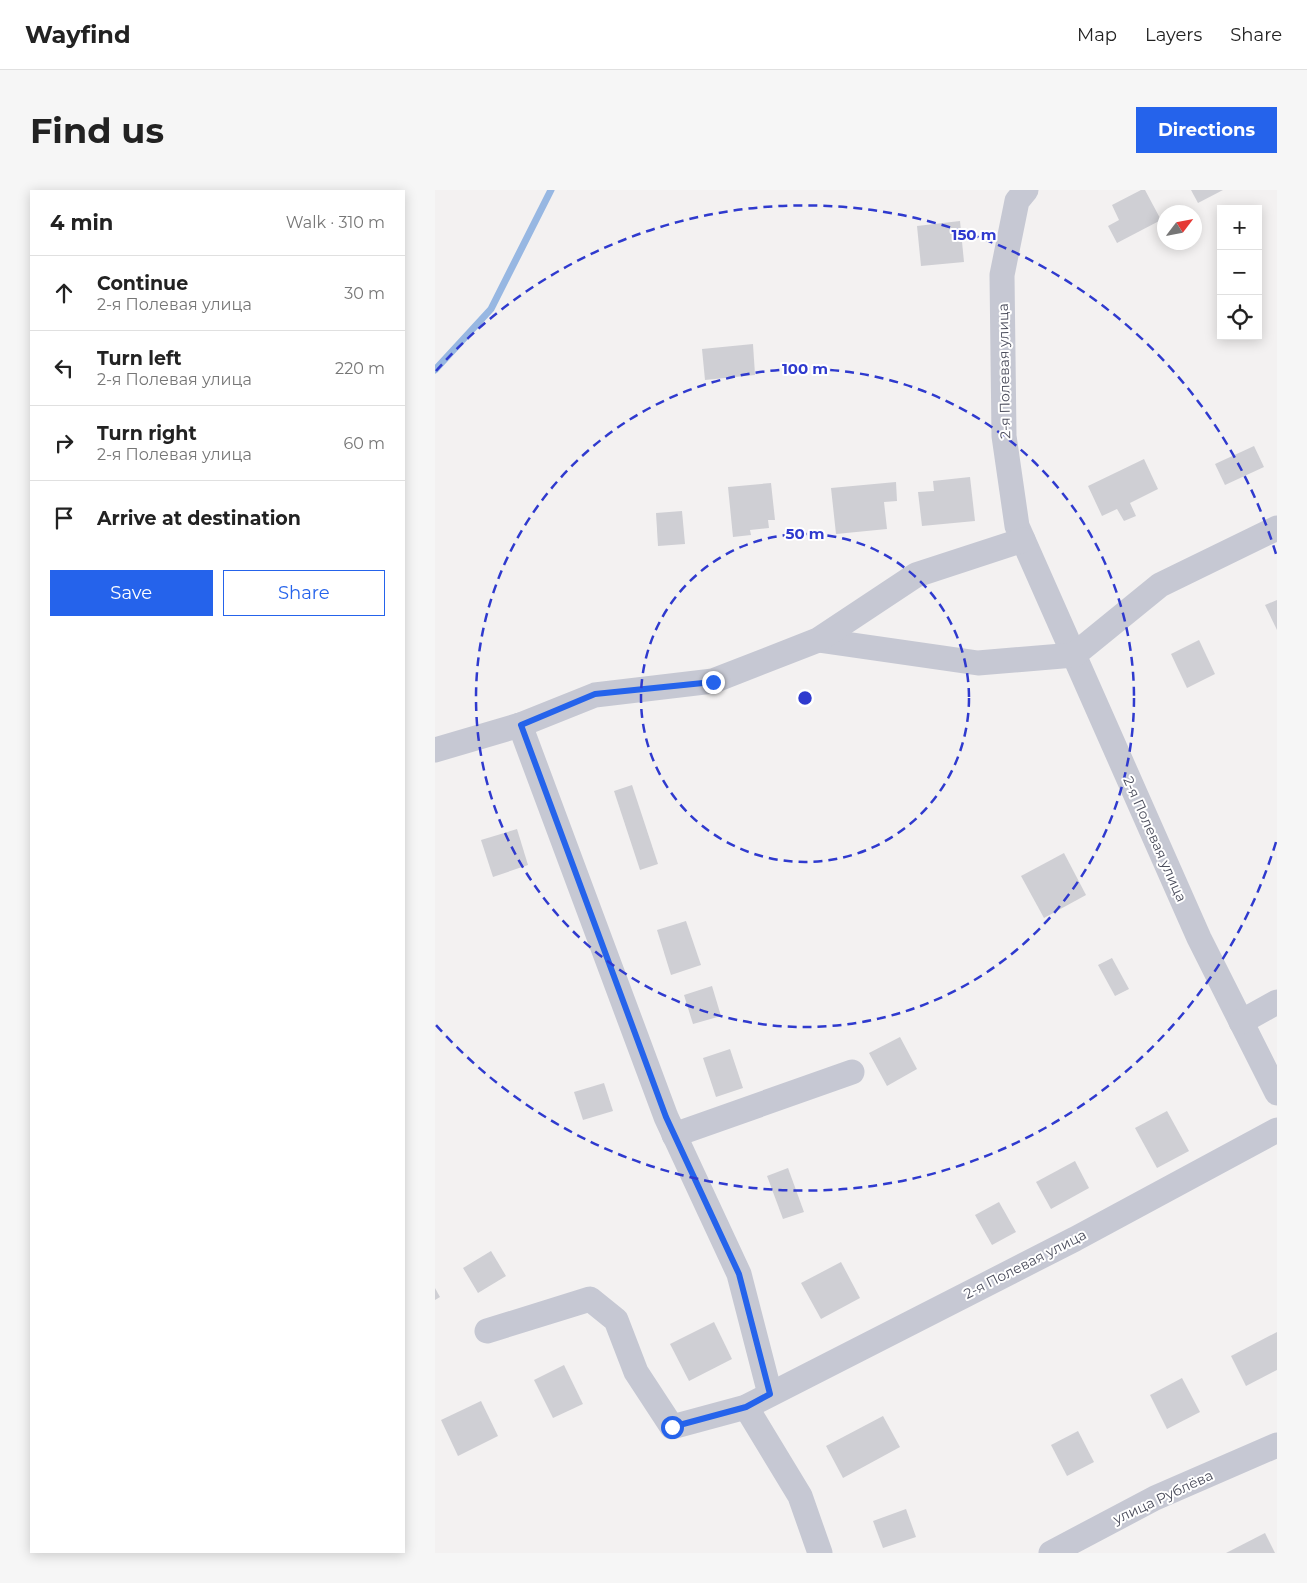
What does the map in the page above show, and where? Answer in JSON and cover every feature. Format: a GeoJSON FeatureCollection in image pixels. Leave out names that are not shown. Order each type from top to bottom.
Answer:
{"type":"FeatureCollection","features":[{"type":"Feature","properties":{"kind":"street","name":"2-я Полевая улица"},"geometry":{"type":"LineString","coordinates":[[1019,194],[1002,275],[1004,436],[1017,526],[1199,938],[1277,1093]]}},
{"type":"Feature","properties":{"kind":"street"},"geometry":{"type":"LineString","coordinates":[[819,640],[978,663],[1074,655],[1160,585],[1277,528]]}},
{"type":"Feature","properties":{"kind":"street"},"geometry":{"type":"LineString","coordinates":[[435,750],[521,725],[595,694],[713,682],[819,640],[916,575],[1023,540]]}},
{"type":"Feature","properties":{"kind":"street"},"geometry":{"type":"LineString","coordinates":[[521,725],[666,1117],[739,1274],[770,1394]]}},
{"type":"Feature","properties":{"kind":"street"},"geometry":{"type":"LineString","coordinates":[[1241,1022],[1277,1002]]}},
{"type":"Feature","properties":{"kind":"street"},"geometry":{"type":"LineString","coordinates":[[674,1135],[852,1072]]}},
{"type":"Feature","properties":{"kind":"street","name":"2-я Полевая улица"},"geometry":{"type":"LineString","coordinates":[[487,1331],[590,1300],[616,1320],[636,1372],[672,1427],[746,1407],[1075,1239],[1277,1130]]}},
{"type":"Feature","properties":{"kind":"street"},"geometry":{"type":"LineString","coordinates":[[746,1407],[800,1496],[820,1553]]}},
{"type":"Feature","properties":{"kind":"street","name":"улица Рублёва"},"geometry":{"type":"LineString","coordinates":[[1051,1553],[1155,1498],[1277,1445]]}},
{"type":"Feature","properties":{"kind":"building"},"geometry":{"type":"Polygon","coordinates":[[[1141,190],[1145,190],[1157,212],[1157,222],[1117,243],[1108,226],[1119,220],[1112,205],[1141,190]]]}},
{"type":"Feature","properties":{"kind":"building"},"geometry":{"type":"Polygon","coordinates":[[[1191,190],[1223,190],[1198,203],[1191,190]]]}},
{"type":"Feature","properties":{"kind":"building"},"geometry":{"type":"Polygon","coordinates":[[[960,221],[964,262],[921,266],[917,226],[960,221]]]}},
{"type":"Feature","properties":{"kind":"building"},"geometry":{"type":"Polygon","coordinates":[[[753,344],[755,375],[705,380],[702,349],[753,344]]]}},
{"type":"Feature","properties":{"kind":"building"},"geometry":{"type":"Polygon","coordinates":[[[1254,446],[1264,467],[1225,485],[1215,464],[1254,446]]]}},
{"type":"Feature","properties":{"kind":"building"},"geometry":{"type":"Polygon","coordinates":[[[1144,459],[1158,489],[1130,503],[1136,516],[1124,521],[1117,509],[1102,516],[1088,486],[1144,459]]]}},
{"type":"Feature","properties":{"kind":"building"},"geometry":{"type":"Polygon","coordinates":[[[970,477],[975,521],[922,526],[918,492],[934,491],[933,481],[970,477]]]}},
{"type":"Feature","properties":{"kind":"building"},"geometry":{"type":"Polygon","coordinates":[[[896,482],[897,501],[884,502],[887,529],[836,534],[831,488],[896,482]]]}},
{"type":"Feature","properties":{"kind":"building"},"geometry":{"type":"Polygon","coordinates":[[[771,483],[775,520],[768,520],[769,528],[750,530],[751,535],[733,537],[728,487],[771,483]]]}},
{"type":"Feature","properties":{"kind":"building"},"geometry":{"type":"Polygon","coordinates":[[[682,511],[685,544],[658,546],[656,513],[682,511]]]}},
{"type":"Feature","properties":{"kind":"building"},"geometry":{"type":"Polygon","coordinates":[[[1277,600],[1277,630],[1265,605],[1277,600]]]}},
{"type":"Feature","properties":{"kind":"building"},"geometry":{"type":"Polygon","coordinates":[[[1199,640],[1215,674],[1187,688],[1171,654],[1199,640]]]}},
{"type":"Feature","properties":{"kind":"building"},"geometry":{"type":"Polygon","coordinates":[[[632,785],[658,864],[640,870],[614,791],[632,785]]]}},
{"type":"Feature","properties":{"kind":"building"},"geometry":{"type":"Polygon","coordinates":[[[517,829],[528,865],[493,877],[481,840],[517,829]]]}},
{"type":"Feature","properties":{"kind":"building"},"geometry":{"type":"Polygon","coordinates":[[[1064,853],[1086,895],[1044,918],[1021,876],[1064,853]]]}},
{"type":"Feature","properties":{"kind":"building"},"geometry":{"type":"Polygon","coordinates":[[[686,921],[701,965],[671,975],[657,930],[686,921]]]}},
{"type":"Feature","properties":{"kind":"building"},"geometry":{"type":"Polygon","coordinates":[[[1112,958],[1129,989],[1115,996],[1098,965],[1112,958]]]}},
{"type":"Feature","properties":{"kind":"building"},"geometry":{"type":"Polygon","coordinates":[[[712,986],[721,1016],[693,1024],[684,995],[712,986]]]}},
{"type":"Feature","properties":{"kind":"building"},"geometry":{"type":"Polygon","coordinates":[[[900,1037],[917,1069],[887,1086],[869,1053],[900,1037]]]}},
{"type":"Feature","properties":{"kind":"building"},"geometry":{"type":"Polygon","coordinates":[[[730,1049],[743,1088],[716,1097],[703,1058],[730,1049]]]}},
{"type":"Feature","properties":{"kind":"building"},"geometry":{"type":"Polygon","coordinates":[[[604,1083],[613,1111],[583,1120],[574,1092],[604,1083]]]}},
{"type":"Feature","properties":{"kind":"building"},"geometry":{"type":"Polygon","coordinates":[[[1167,1111],[1189,1151],[1157,1168],[1135,1128],[1167,1111]]]}},
{"type":"Feature","properties":{"kind":"building"},"geometry":{"type":"Polygon","coordinates":[[[1075,1161],[1089,1188],[1051,1209],[1036,1182],[1075,1161]]]}},
{"type":"Feature","properties":{"kind":"building"},"geometry":{"type":"Polygon","coordinates":[[[788,1168],[804,1212],[783,1219],[767,1176],[788,1168]]]}},
{"type":"Feature","properties":{"kind":"building"},"geometry":{"type":"Polygon","coordinates":[[[999,1202],[1016,1232],[992,1245],[975,1215],[999,1202]]]}},
{"type":"Feature","properties":{"kind":"building"},"geometry":{"type":"Polygon","coordinates":[[[491,1251],[506,1276],[478,1293],[463,1268],[491,1251]]]}},
{"type":"Feature","properties":{"kind":"building"},"geometry":{"type":"Polygon","coordinates":[[[841,1262],[860,1298],[821,1319],[801,1283],[841,1262]]]}},
{"type":"Feature","properties":{"kind":"building"},"geometry":{"type":"Polygon","coordinates":[[[435,1288],[440,1297],[435,1300],[435,1288]]]}},
{"type":"Feature","properties":{"kind":"building"},"geometry":{"type":"Polygon","coordinates":[[[714,1322],[732,1359],[689,1381],[670,1344],[714,1322]]]}},
{"type":"Feature","properties":{"kind":"building"},"geometry":{"type":"Polygon","coordinates":[[[1277,1332],[1277,1370],[1246,1386],[1231,1356],[1277,1332]]]}},
{"type":"Feature","properties":{"kind":"building"},"geometry":{"type":"Polygon","coordinates":[[[564,1365],[583,1404],[553,1418],[534,1380],[564,1365]]]}},
{"type":"Feature","properties":{"kind":"building"},"geometry":{"type":"Polygon","coordinates":[[[1182,1378],[1200,1412],[1167,1429],[1150,1395],[1182,1378]]]}},
{"type":"Feature","properties":{"kind":"building"},"geometry":{"type":"Polygon","coordinates":[[[481,1401],[498,1436],[458,1456],[441,1420],[481,1401]]]}},
{"type":"Feature","properties":{"kind":"building"},"geometry":{"type":"Polygon","coordinates":[[[883,1416],[900,1447],[843,1478],[826,1446],[883,1416]]]}},
{"type":"Feature","properties":{"kind":"building"},"geometry":{"type":"Polygon","coordinates":[[[1078,1431],[1094,1462],[1067,1476],[1051,1445],[1078,1431]]]}},
{"type":"Feature","properties":{"kind":"building"},"geometry":{"type":"Polygon","coordinates":[[[906,1509],[916,1537],[883,1548],[873,1521],[906,1509]]]}},
{"type":"Feature","properties":{"kind":"building"},"geometry":{"type":"Polygon","coordinates":[[[1265,1533],[1275,1553],[1226,1553],[1265,1533]]]}},
{"type":"Feature","properties":{"kind":"waterway"},"geometry":{"type":"LineString","coordinates":[[435,370],[491,309],[551,190]]}},
{"type":"Feature","properties":{"kind":"route"},"geometry":{"type":"LineString","coordinates":[[672,1427],[746,1407],[770,1394],[739,1274],[666,1117],[521,725],[595,694],[713,682]]}}]}
